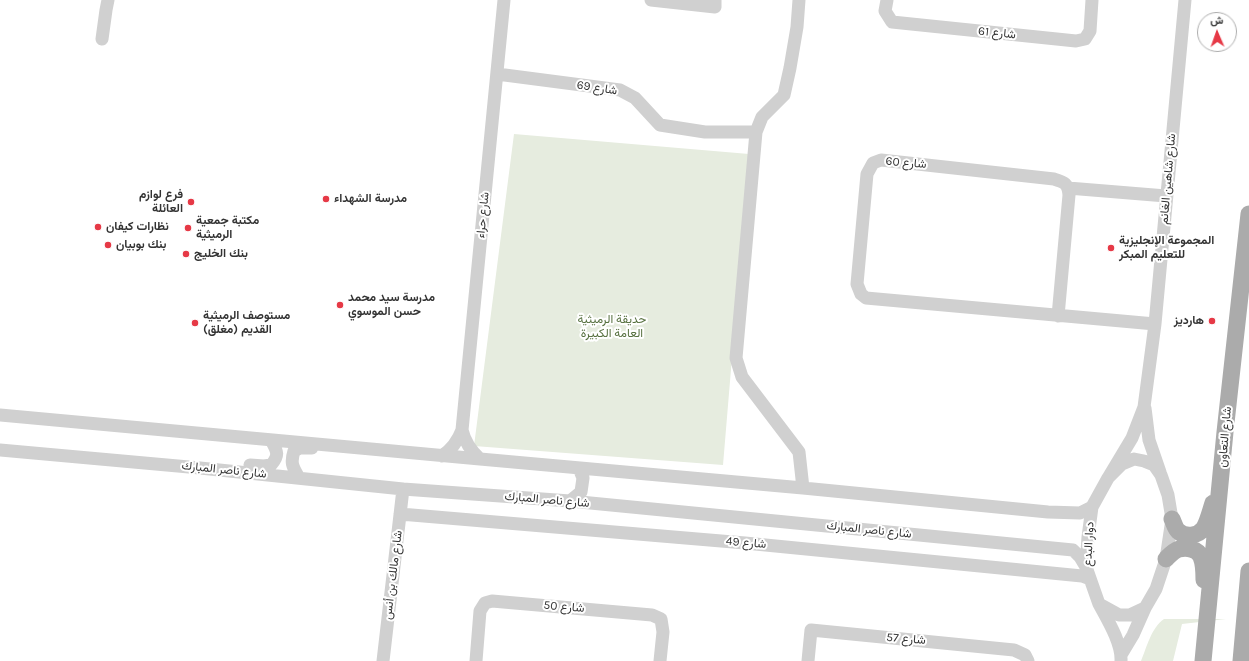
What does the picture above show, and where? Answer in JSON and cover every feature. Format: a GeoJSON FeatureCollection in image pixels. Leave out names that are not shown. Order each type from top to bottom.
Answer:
{"type":"FeatureCollection","features":[{"type":"Feature","properties":{"kind":"main road","name":"شارع التعاون"},"geometry":{"type":"LineString","coordinates":[[1203,661],[1222,479],[1226,424],[1249,214]]}},
{"type":"Feature","properties":{"kind":"main road"},"geometry":{"type":"LineString","coordinates":[[1172,519],[1178,530],[1184,535],[1191,536],[1198,534],[1203,529],[1207,521],[1222,479]]}},
{"type":"Feature","properties":{"kind":"main road"},"geometry":{"type":"LineString","coordinates":[[1166,559],[1174,552],[1184,548],[1191,549],[1201,556],[1203,563],[1207,620]]}},
{"type":"Feature","properties":{"kind":"main road"},"geometry":{"type":"LineString","coordinates":[[1241,661],[1247,614],[1249,571]]}},
{"type":"Feature","properties":{"kind":"street"},"geometry":{"type":"LineString","coordinates":[[102,39],[108,0]]}},
{"type":"Feature","properties":{"kind":"street","name":"شارع حراء"},"geometry":{"type":"LineString","coordinates":[[442,456],[452,448],[460,437],[462,430],[504,0]]}},
{"type":"Feature","properties":{"kind":"street"},"geometry":{"type":"LineString","coordinates":[[650,0],[715,6],[715,0]]}},
{"type":"Feature","properties":{"kind":"street"},"geometry":{"type":"LineString","coordinates":[[799,0],[797,27],[784,95],[762,117],[756,132],[736,358],[742,377],[799,452],[803,488]]}},
{"type":"Feature","properties":{"kind":"street","name":"شارع 61"},"geometry":{"type":"LineString","coordinates":[[887,0],[885,11],[892,22],[1076,41],[1085,39],[1090,31],[1092,0]]}},
{"type":"Feature","properties":{"kind":"street","name":"شارع شاهين الغانم"},"geometry":{"type":"LineString","coordinates":[[1108,478],[1132,438],[1144,406],[1155,324],[1185,0]]}},
{"type":"Feature","properties":{"kind":"street","name":"شارع 69"},"geometry":{"type":"LineString","coordinates":[[497,74],[620,90],[635,98],[660,125],[705,132],[756,132]]}},
{"type":"Feature","properties":{"kind":"street","name":"شارع 60"},"geometry":{"type":"LineString","coordinates":[[1068,188],[1065,183],[1054,179],[881,160],[873,163],[867,174],[857,284],[861,294],[866,298],[1155,324]]}},
{"type":"Feature","properties":{"kind":"street"},"geometry":{"type":"LineString","coordinates":[[1058,316],[1069,195],[1068,188],[1166,196]]}},
{"type":"Feature","properties":{"kind":"street","name":"شارع شاهين الغانم"},"geometry":{"type":"LineString","coordinates":[[1144,406],[1149,440],[1162,475]]}},
{"type":"Feature","properties":{"kind":"street"},"geometry":{"type":"LineString","coordinates":[[0,415],[480,460],[803,488],[1048,512],[1080,513],[1092,507]]}},
{"type":"Feature","properties":{"kind":"street","name":"شارع حراء"},"geometry":{"type":"LineString","coordinates":[[462,430],[469,448],[480,460]]}},
{"type":"Feature","properties":{"kind":"street"},"geometry":{"type":"LineString","coordinates":[[200,468],[219,462],[264,466],[272,465],[277,459],[277,450],[271,440]]}},
{"type":"Feature","properties":{"kind":"street"},"geometry":{"type":"LineString","coordinates":[[299,478],[292,466],[294,451],[300,448],[322,449],[333,446]]}},
{"type":"Feature","properties":{"kind":"street","name":"شارع ناصر المبارك"},"geometry":{"type":"LineString","coordinates":[[0,450],[200,468],[403,489],[570,501],[1073,550],[1080,557],[1088,573]]}},
{"type":"Feature","properties":{"kind":"street","name":"دوار البدع"},"geometry":{"type":"LineString","coordinates":[[1099,604],[1088,573],[1088,537],[1092,507],[1108,478],[1122,464],[1134,460],[1144,461],[1154,465],[1162,475]]}},
{"type":"Feature","properties":{"kind":"street"},"geometry":{"type":"LineString","coordinates":[[570,501],[581,492],[583,478],[579,468]]}},
{"type":"Feature","properties":{"kind":"street"},"geometry":{"type":"LineString","coordinates":[[1121,658],[1133,635],[1144,608],[1156,589],[1166,559],[1172,519],[1168,495],[1162,475]]}},
{"type":"Feature","properties":{"kind":"street","name":"شارع مالك بن أنس"},"geometry":{"type":"LineString","coordinates":[[383,661],[403,489]]}},
{"type":"Feature","properties":{"kind":"street","name":"شارع 49"},"geometry":{"type":"LineString","coordinates":[[400,514],[745,542],[1082,576],[1088,573]]}},
{"type":"Feature","properties":{"kind":"street","name":"شارع 50"},"geometry":{"type":"LineString","coordinates":[[476,661],[480,611],[485,603],[492,601],[652,615],[661,620],[663,632],[660,661]]}},
{"type":"Feature","properties":{"kind":"street"},"geometry":{"type":"LineString","coordinates":[[1099,604],[1119,615],[1130,615],[1144,608]]}},
{"type":"Feature","properties":{"kind":"street"},"geometry":{"type":"LineString","coordinates":[[1099,604],[1115,636],[1121,658]]}},
{"type":"Feature","properties":{"kind":"street","name":"شارع 57"},"geometry":{"type":"LineString","coordinates":[[808,661],[811,630],[1014,650],[1024,655],[1028,661]]}},
{"type":"Feature","properties":{"kind":"green space","name":"حديقة الرميثية العامة الكبيرة"},"geometry":{"type":"Polygon","coordinates":[[[514,134],[749,154],[723,465],[474,446],[514,134]]]}},
{"type":"Feature","properties":{"kind":"green space"},"geometry":{"type":"Polygon","coordinates":[[[1164,619],[1226,619],[1182,624],[1173,661],[1141,661],[1147,644],[1156,627],[1164,619]]]}},
{"type":"Feature","properties":{"kind":"place","name":"مدرسة الشهداء"},"geometry":{"type":"Point","coordinates":[326,199]}},
{"type":"Feature","properties":{"kind":"place","name":"فرع لوازم العائلة"},"geometry":{"type":"Point","coordinates":[191,202]}},
{"type":"Feature","properties":{"kind":"place","name":"نظارات كيفان"},"geometry":{"type":"Point","coordinates":[98,227]}},
{"type":"Feature","properties":{"kind":"place","name":"مكتبة جمعية الرميثية"},"geometry":{"type":"Point","coordinates":[188,228]}},
{"type":"Feature","properties":{"kind":"place","name":"بنك بوبيان"},"geometry":{"type":"Point","coordinates":[108,245]}},
{"type":"Feature","properties":{"kind":"place","name":"المجموعة الإنجليزية للتعليم المبكر"},"geometry":{"type":"Point","coordinates":[1111,248]}},
{"type":"Feature","properties":{"kind":"place","name":"بنك الخليج"},"geometry":{"type":"Point","coordinates":[186,254]}},
{"type":"Feature","properties":{"kind":"place","name":"مدرسة سيد محمد حسن الموسوي"},"geometry":{"type":"Point","coordinates":[340,305]}},
{"type":"Feature","properties":{"kind":"place","name":"هارديز"},"geometry":{"type":"Point","coordinates":[1212,321]}},
{"type":"Feature","properties":{"kind":"place","name":"مستوصف الرميثية القديم (مغلق)"},"geometry":{"type":"Point","coordinates":[195,323]}}]}
